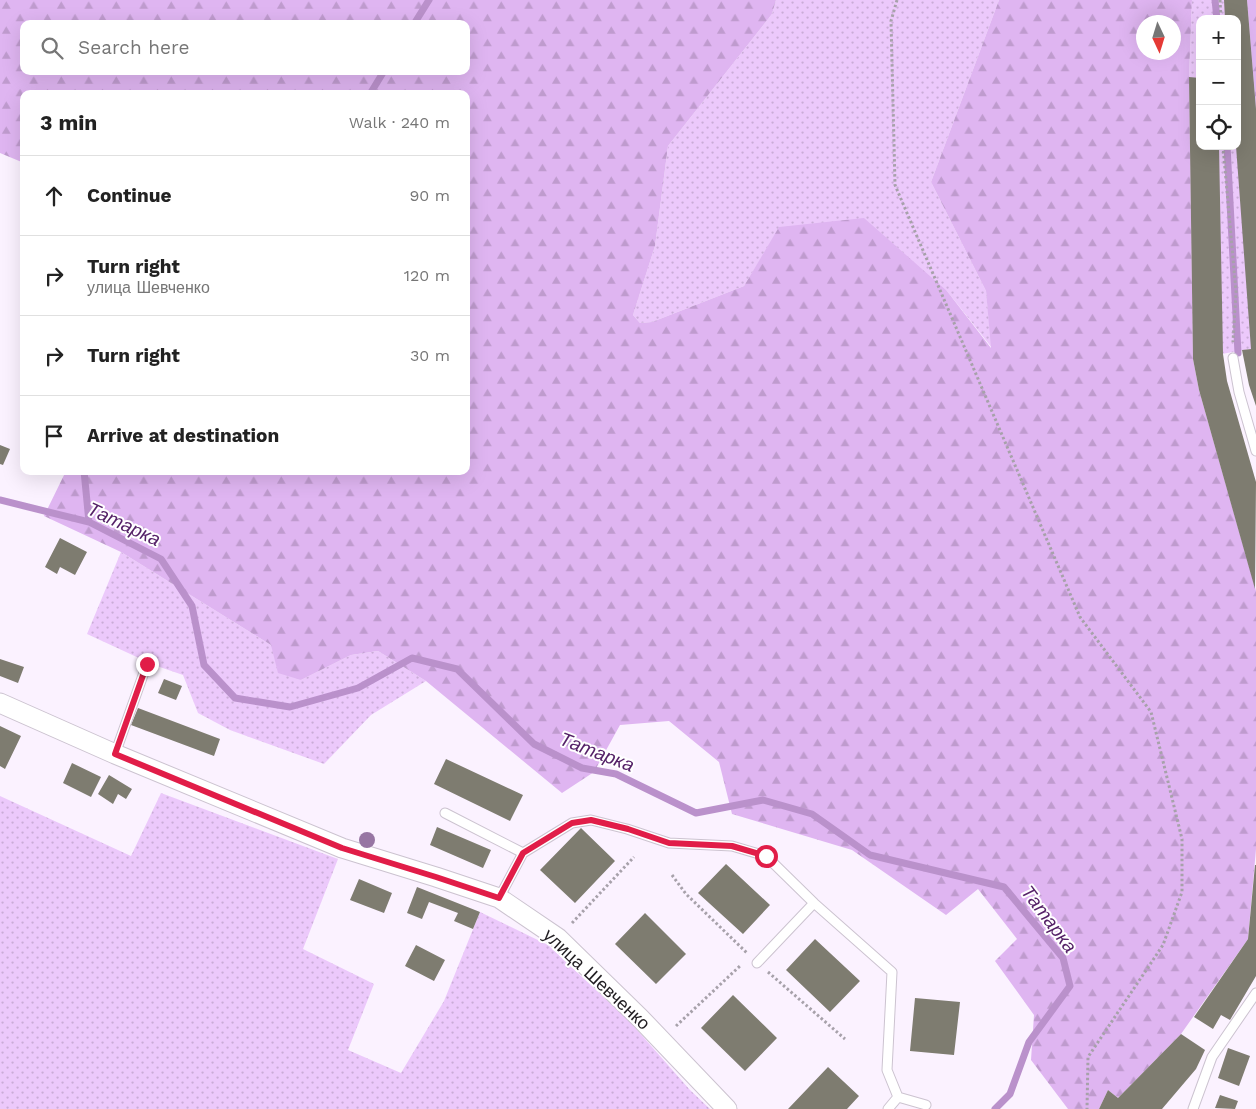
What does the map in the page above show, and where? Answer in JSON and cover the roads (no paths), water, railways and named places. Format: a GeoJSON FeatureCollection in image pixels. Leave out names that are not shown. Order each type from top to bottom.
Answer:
{"type":"FeatureCollection","features":[{"type":"Feature","properties":{"kind":"street","name":"улица Шевченко"},"geometry":{"type":"LineString","coordinates":[[0,704],[342,848],[499,898],[558,938],[640,1018],[727,1109]]}},
{"type":"Feature","properties":{"kind":"lane"},"geometry":{"type":"LineString","coordinates":[[1233,358],[1239,392],[1256,451]]}},
{"type":"Feature","properties":{"kind":"lane"},"geometry":{"type":"LineString","coordinates":[[115,754],[147,664]]}},
{"type":"Feature","properties":{"kind":"lane"},"geometry":{"type":"LineString","coordinates":[[445,814],[523,853]]}},
{"type":"Feature","properties":{"kind":"lane"},"geometry":{"type":"LineString","coordinates":[[499,898],[523,853],[572,823],[591,820],[628,829],[669,843],[732,846],[766,856],[814,903],[892,972],[887,1070],[898,1097]]}},
{"type":"Feature","properties":{"kind":"lane"},"geometry":{"type":"LineString","coordinates":[[758,963],[814,903]]}},
{"type":"Feature","properties":{"kind":"lane"},"geometry":{"type":"LineString","coordinates":[[1193,1109],[1212,1057],[1256,993]]}},
{"type":"Feature","properties":{"kind":"lane"},"geometry":{"type":"LineString","coordinates":[[898,1097],[926,1105]]}},
{"type":"Feature","properties":{"kind":"lane"},"geometry":{"type":"LineString","coordinates":[[888,1109],[898,1097]]}},
{"type":"Feature","properties":{"kind":"waterway"},"geometry":{"type":"LineString","coordinates":[[416,20],[429,0]]}},
{"type":"Feature","properties":{"kind":"waterway"},"geometry":{"type":"LineString","coordinates":[[1215,0],[1217,15]]}},
{"type":"Feature","properties":{"kind":"waterway"},"geometry":{"type":"LineString","coordinates":[[372,90],[382,75]]}},
{"type":"Feature","properties":{"kind":"waterway"},"geometry":{"type":"LineString","coordinates":[[1227,150],[1238,353]]}},
{"type":"Feature","properties":{"kind":"waterway"},"geometry":{"type":"LineString","coordinates":[[84,475],[89,522]]}},
{"type":"Feature","properties":{"kind":"waterway","name":"Татарка"},"geometry":{"type":"LineString","coordinates":[[0,500],[89,522],[161,559],[192,606],[204,665],[235,698],[290,707],[358,688],[412,658],[457,669],[534,744],[582,768],[616,774],[696,813],[763,800],[812,814],[870,855],[1004,887],[1063,958],[1070,986],[1029,1042],[1010,1094],[995,1109]]}}]}
